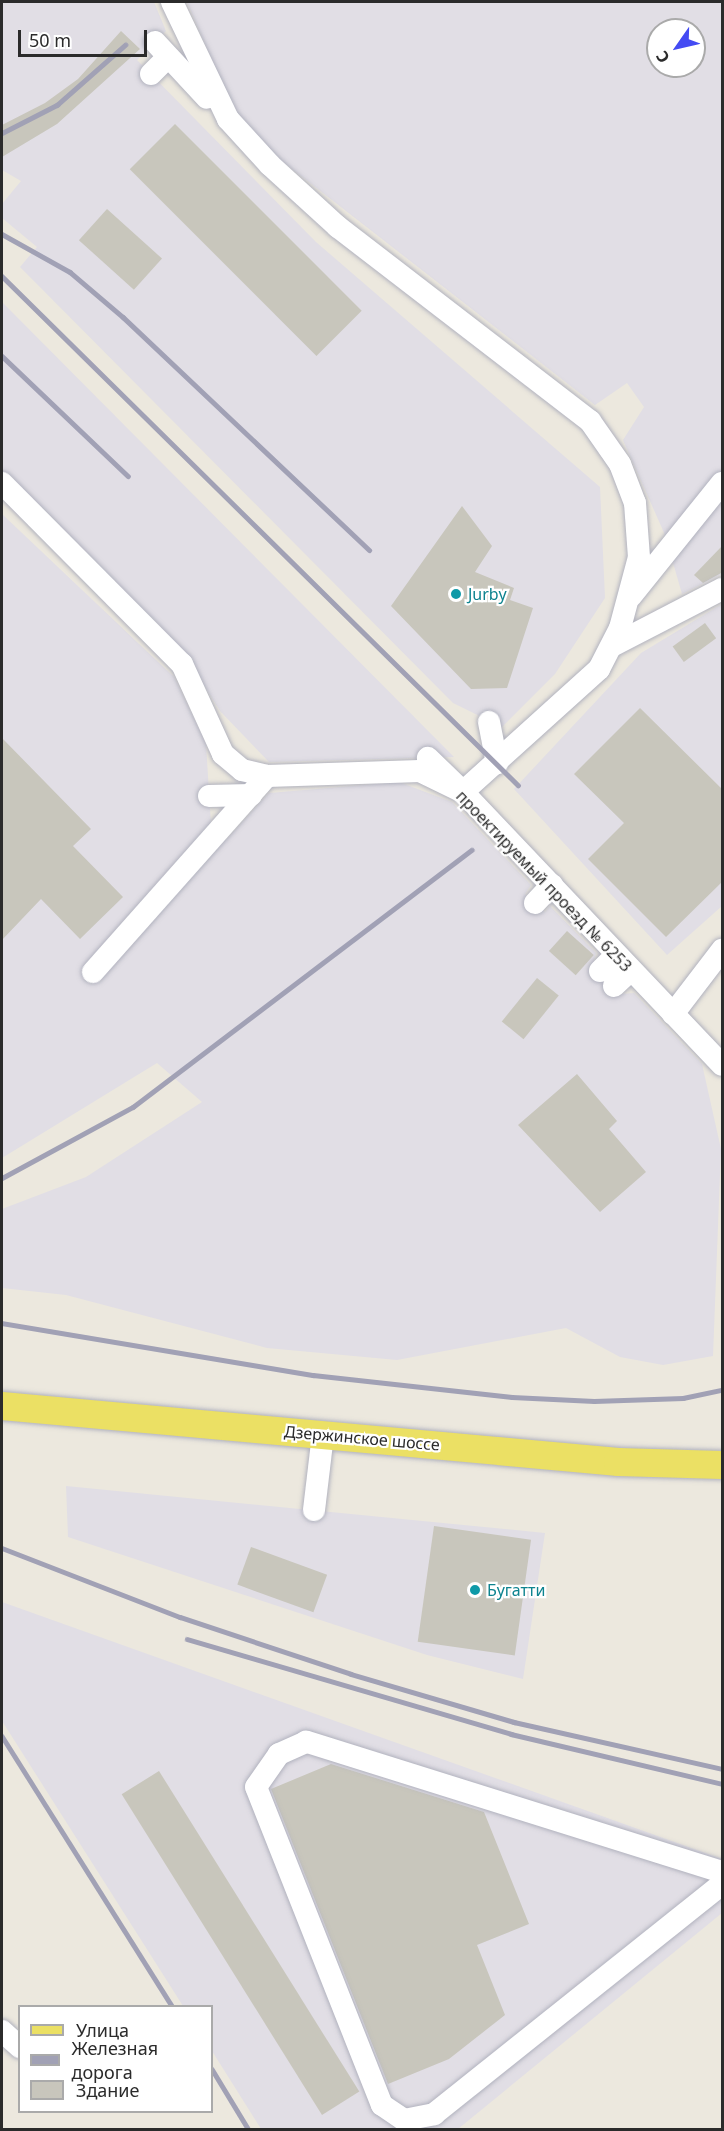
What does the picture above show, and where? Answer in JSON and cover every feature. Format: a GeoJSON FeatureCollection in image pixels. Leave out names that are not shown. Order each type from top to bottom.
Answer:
{"type":"FeatureCollection","features":[{"type":"Feature","properties":{"kind":"main road","name":"Дзержинское шоссе"},"geometry":{"type":"LineString","coordinates":[[2,1406],[676,1466],[723,1465]]}},
{"type":"Feature","properties":{"kind":"street"},"geometry":{"type":"LineString","coordinates":[[172,2],[228,119]]}},
{"type":"Feature","properties":{"kind":"street"},"geometry":{"type":"LineString","coordinates":[[151,74],[161,50],[338,227],[590,421],[620,464],[635,503],[639,557],[612,646],[582,688],[463,792],[428,758]]}},
{"type":"Feature","properties":{"kind":"street","name":"проектируемый проезд № 6253"},"geometry":{"type":"LineString","coordinates":[[2,483],[182,664],[223,754],[242,770],[267,776],[420,771],[463,792],[552,885],[615,971],[673,1014],[723,1065]]}},
{"type":"Feature","properties":{"kind":"street"},"geometry":{"type":"LineString","coordinates":[[626,602],[723,483]]}},
{"type":"Feature","properties":{"kind":"street"},"geometry":{"type":"LineString","coordinates":[[612,646],[723,589]]}},
{"type":"Feature","properties":{"kind":"street"},"geometry":{"type":"LineString","coordinates":[[489,722],[496,764]]}},
{"type":"Feature","properties":{"kind":"street"},"geometry":{"type":"LineString","coordinates":[[93,972],[267,776]]}},
{"type":"Feature","properties":{"kind":"street"},"geometry":{"type":"LineString","coordinates":[[209,796],[251,795]]}},
{"type":"Feature","properties":{"kind":"street"},"geometry":{"type":"LineString","coordinates":[[535,903],[552,885]]}},
{"type":"Feature","properties":{"kind":"street"},"geometry":{"type":"LineString","coordinates":[[673,1014],[723,950]]}},
{"type":"Feature","properties":{"kind":"street"},"geometry":{"type":"LineString","coordinates":[[314,1510],[323,1435]]}},
{"type":"Feature","properties":{"kind":"street"},"geometry":{"type":"LineString","coordinates":[[723,1872],[306,1742],[279,1754],[256,1787],[381,2105],[404,2120],[434,2114],[723,1884]]}},
{"type":"Feature","properties":{"kind":"street"},"geometry":{"type":"LineString","coordinates":[[2,2031],[18,2045]]}},
{"type":"Feature","properties":{"kind":"shaded area"},"geometry":{"type":"Polygon","coordinates":[[[2,2],[154,2],[166,31],[137,60],[316,242],[600,487],[605,598],[555,674],[502,727],[453,703],[20,267],[37,247],[2,218],[2,204],[21,181],[2,170],[2,2]]]}},
{"type":"Feature","properties":{"kind":"shaded area"},"geometry":{"type":"Polygon","coordinates":[[[187,2],[722,2],[722,574],[682,594],[665,535],[623,440],[644,407],[627,383],[595,405],[278,158],[236,116],[187,2]]]}},
{"type":"Feature","properties":{"kind":"shaded area"},"geometry":{"type":"Polygon","coordinates":[[[2,302],[454,757],[269,762],[220,711],[184,653],[2,473],[2,302]]]}},
{"type":"Feature","properties":{"kind":"shaded area"},"geometry":{"type":"Polygon","coordinates":[[[2,514],[174,677],[206,744],[211,824],[226,840],[269,793],[399,782],[452,802],[531,885],[525,894],[545,912],[550,906],[596,953],[593,964],[622,994],[634,993],[702,1064],[721,1149],[713,1356],[663,1365],[620,1357],[566,1328],[397,1360],[267,1348],[66,1295],[2,1288],[2,1209],[86,1177],[202,1102],[157,1063],[2,1158],[2,514]]]}},
{"type":"Feature","properties":{"kind":"shaded area"},"geometry":{"type":"Polygon","coordinates":[[[722,604],[722,906],[667,955],[514,789],[641,653],[722,604]]]}},
{"type":"Feature","properties":{"kind":"shaded area"},"geometry":{"type":"Polygon","coordinates":[[[66,1486],[545,1533],[523,1679],[427,1655],[68,1537],[66,1486]]]}},
{"type":"Feature","properties":{"kind":"shaded area"},"geometry":{"type":"Polygon","coordinates":[[[2,1602],[722,1859],[722,1913],[458,2129],[261,2129],[213,2053],[213,2005],[182,2005],[2,1721],[2,1602]]]}},
{"type":"Feature","properties":{"kind":"building"},"geometry":{"type":"Polygon","coordinates":[[[121,31],[140,49],[57,124],[2,157],[2,125],[45,103],[78,79],[121,31]]]}},
{"type":"Feature","properties":{"kind":"building"},"geometry":{"type":"Polygon","coordinates":[[[175,124],[362,311],[316,356],[130,169],[175,124]]]}},
{"type":"Feature","properties":{"kind":"building"},"geometry":{"type":"Polygon","coordinates":[[[107,209],[162,259],[134,290],[79,240],[107,209]]]}},
{"type":"Feature","properties":{"kind":"building","name":"Jurby"},"geometry":{"type":"Polygon","coordinates":[[[462,506],[492,546],[475,572],[514,588],[510,600],[533,608],[507,688],[471,689],[391,606],[462,506]]]}},
{"type":"Feature","properties":{"kind":"building"},"geometry":{"type":"Polygon","coordinates":[[[723,545],[723,572],[703,583],[694,575],[723,545]]]}},
{"type":"Feature","properties":{"kind":"building"},"geometry":{"type":"Polygon","coordinates":[[[705,623],[716,638],[684,662],[673,647],[705,623]]]}},
{"type":"Feature","properties":{"kind":"building"},"geometry":{"type":"Polygon","coordinates":[[[640,708],[723,790],[723,881],[666,937],[588,859],[624,823],[574,774],[640,708]]]}},
{"type":"Feature","properties":{"kind":"building"},"geometry":{"type":"Polygon","coordinates":[[[2,738],[91,829],[73,846],[123,897],[80,939],[41,899],[2,940],[2,738]]]}},
{"type":"Feature","properties":{"kind":"building"},"geometry":{"type":"Polygon","coordinates":[[[567,931],[594,955],[576,975],[549,951],[567,931]]]}},
{"type":"Feature","properties":{"kind":"building"},"geometry":{"type":"Polygon","coordinates":[[[537,978],[559,996],[524,1039],[502,1022],[537,978]]]}},
{"type":"Feature","properties":{"kind":"building"},"geometry":{"type":"Polygon","coordinates":[[[577,1074],[617,1121],[609,1129],[646,1172],[600,1212],[518,1125],[577,1074]]]}},
{"type":"Feature","properties":{"kind":"building","name":"Бугатти"},"geometry":{"type":"Polygon","coordinates":[[[434,1526],[531,1540],[515,1656],[418,1642],[434,1526]]]}},
{"type":"Feature","properties":{"kind":"building"},"geometry":{"type":"Polygon","coordinates":[[[251,1547],[327,1575],[313,1612],[237,1585],[251,1547]]]}},
{"type":"Feature","properties":{"kind":"building"},"geometry":{"type":"Polygon","coordinates":[[[331,1764],[484,1812],[529,1924],[477,1945],[505,2015],[449,2059],[388,2084],[271,1789],[331,1764]]]}},
{"type":"Feature","properties":{"kind":"building"},"geometry":{"type":"Polygon","coordinates":[[[159,1771],[359,2092],[322,2115],[122,1794],[159,1771]]]}},
{"type":"Feature","properties":{"kind":"railway"},"geometry":{"type":"LineString","coordinates":[[2,133],[57,105],[125,45]]}},
{"type":"Feature","properties":{"kind":"railway"},"geometry":{"type":"LineString","coordinates":[[2,234],[70,272],[123,317],[369,550]]}},
{"type":"Feature","properties":{"kind":"railway"},"geometry":{"type":"LineString","coordinates":[[2,276],[518,785]]}},
{"type":"Feature","properties":{"kind":"railway"},"geometry":{"type":"LineString","coordinates":[[2,356],[128,476]]}},
{"type":"Feature","properties":{"kind":"railway"},"geometry":{"type":"LineString","coordinates":[[2,1178],[133,1107],[471,850]]}},
{"type":"Feature","properties":{"kind":"railway"},"geometry":{"type":"LineString","coordinates":[[2,1323],[313,1375],[512,1397],[594,1401],[683,1398],[722,1390]]}},
{"type":"Feature","properties":{"kind":"railway"},"geometry":{"type":"LineString","coordinates":[[2,1548],[180,1617],[351,1674],[514,1722],[722,1769]]}},
{"type":"Feature","properties":{"kind":"railway"},"geometry":{"type":"LineString","coordinates":[[187,1639],[511,1734],[722,1784]]}},
{"type":"Feature","properties":{"kind":"railway"},"geometry":{"type":"LineString","coordinates":[[2,1736],[171,2005]]}},
{"type":"Feature","properties":{"kind":"railway"},"geometry":{"type":"LineString","coordinates":[[213,2071],[249,2130]]}},
{"type":"Feature","properties":{"kind":"place","name":"Jurby"},"geometry":{"type":"Point","coordinates":[456,594]}},
{"type":"Feature","properties":{"kind":"place","name":"Бугатти"},"geometry":{"type":"Point","coordinates":[475,1590]}}]}
